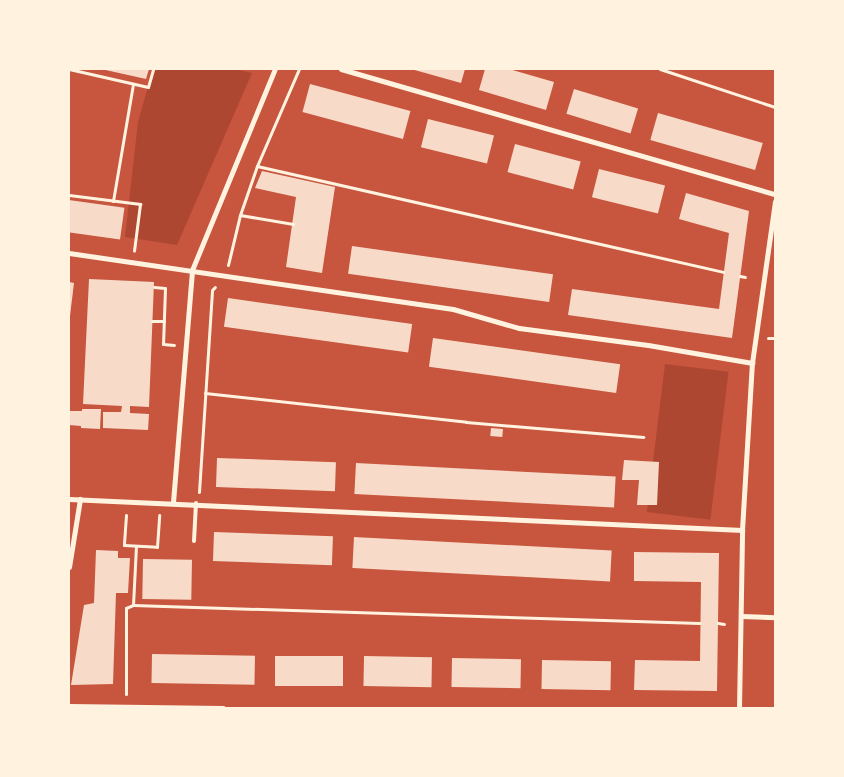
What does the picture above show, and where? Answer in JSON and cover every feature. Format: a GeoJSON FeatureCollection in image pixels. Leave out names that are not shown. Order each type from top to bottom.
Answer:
{"type":"FeatureCollection","features":[{"type":"Feature","properties":{"kind":"street"},"geometry":{"type":"LineString","coordinates":[[173,502],[192,270],[275,69]]}},
{"type":"Feature","properties":{"kind":"street"},"geometry":{"type":"LineString","coordinates":[[341,69],[775,194]]}},
{"type":"Feature","properties":{"kind":"street"},"geometry":{"type":"LineString","coordinates":[[739,708],[742,530],[752,363],[775,202]]}},
{"type":"Feature","properties":{"kind":"street"},"geometry":{"type":"LineString","coordinates":[[69,253],[453,309],[519,328],[648,345],[752,363]]}},
{"type":"Feature","properties":{"kind":"street"},"geometry":{"type":"LineString","coordinates":[[69,498],[742,530]]}},
{"type":"Feature","properties":{"kind":"street"},"geometry":{"type":"LineString","coordinates":[[69,567],[80,499]]}},
{"type":"Feature","properties":{"kind":"street"},"geometry":{"type":"LineString","coordinates":[[741,616],[775,617]]}},
{"type":"Feature","properties":{"kind":"street"},"geometry":{"type":"LineString","coordinates":[[69,706],[223,708]]}},
{"type":"Feature","properties":{"kind":"lane"},"geometry":{"type":"LineString","coordinates":[[194,541],[196,503]]}},
{"type":"Feature","properties":{"kind":"path"},"geometry":{"type":"LineString","coordinates":[[69,69],[148,87],[153,69]]}},
{"type":"Feature","properties":{"kind":"path"},"geometry":{"type":"LineString","coordinates":[[660,69],[775,106]]}},
{"type":"Feature","properties":{"kind":"path"},"geometry":{"type":"LineString","coordinates":[[112,200],[133,84]]}},
{"type":"Feature","properties":{"kind":"path"},"geometry":{"type":"LineString","coordinates":[[256,166],[724,272]]}},
{"type":"Feature","properties":{"kind":"path"},"geometry":{"type":"LineString","coordinates":[[69,195],[140,204],[133,253]]}},
{"type":"Feature","properties":{"kind":"path"},"geometry":{"type":"LineString","coordinates":[[240,216],[293,224]]}},
{"type":"Feature","properties":{"kind":"path"},"geometry":{"type":"LineString","coordinates":[[740,276],[746,277]]}},
{"type":"Feature","properties":{"kind":"path"},"geometry":{"type":"LineString","coordinates":[[154,287],[166,288],[163,344],[174,345]]}},
{"type":"Feature","properties":{"kind":"path"},"geometry":{"type":"LineString","coordinates":[[152,321],[164,321]]}},
{"type":"Feature","properties":{"kind":"path"},"geometry":{"type":"LineString","coordinates":[[204,394],[475,423],[643,437]]}},
{"type":"Feature","properties":{"kind":"path"},"geometry":{"type":"LineString","coordinates":[[126,500],[124,545],[136,546],[157,547],[160,502]]}},
{"type":"Feature","properties":{"kind":"path"},"geometry":{"type":"LineString","coordinates":[[134,605],[136,546]]}},
{"type":"Feature","properties":{"kind":"path"},"geometry":{"type":"LineString","coordinates":[[126,707],[126,608],[134,605],[700,623]]}},
{"type":"Feature","properties":{"kind":"path"},"geometry":{"type":"LineString","coordinates":[[718,624],[724,624]]}},
{"type":"Feature","properties":{"kind":"shaded area"},"geometry":{"type":"Polygon","coordinates":[[[153,69],[235,69],[252,73],[177,245],[125,237],[138,122],[153,69]]]}},
{"type":"Feature","properties":{"kind":"shaded area"},"geometry":{"type":"Polygon","coordinates":[[[665,364],[729,372],[710,520],[647,512],[665,364]]]}},
{"type":"Feature","properties":{"kind":"building"},"geometry":{"type":"Polygon","coordinates":[[[101,69],[149,69],[146,79],[101,69]]]}},
{"type":"Feature","properties":{"kind":"building"},"geometry":{"type":"Polygon","coordinates":[[[411,69],[465,69],[461,83],[411,69]]]}},
{"type":"Feature","properties":{"kind":"building"},"geometry":{"type":"Polygon","coordinates":[[[485,69],[509,69],[554,82],[546,110],[479,90],[485,69]]]}},
{"type":"Feature","properties":{"kind":"building"},"geometry":{"type":"Polygon","coordinates":[[[310,84],[410,111],[403,139],[302,112],[310,84]]]}},
{"type":"Feature","properties":{"kind":"building"},"geometry":{"type":"Polygon","coordinates":[[[574,89],[638,109],[630,133],[566,114],[574,89]]]}},
{"type":"Feature","properties":{"kind":"building"},"geometry":{"type":"Polygon","coordinates":[[[658,113],[763,143],[755,170],[650,140],[658,113]]]}},
{"type":"Feature","properties":{"kind":"building"},"geometry":{"type":"Polygon","coordinates":[[[428,119],[494,135],[487,164],[421,147],[428,119]]]}},
{"type":"Feature","properties":{"kind":"building"},"geometry":{"type":"Polygon","coordinates":[[[515,144],[581,162],[573,190],[507,172],[515,144]]]}},
{"type":"Feature","properties":{"kind":"building"},"geometry":{"type":"Polygon","coordinates":[[[599,169],[665,185],[658,214],[592,197],[599,169]]]}},
{"type":"Feature","properties":{"kind":"building"},"geometry":{"type":"Polygon","coordinates":[[[262,171],[335,187],[322,273],[286,267],[296,197],[255,188],[262,171]]]}},
{"type":"Feature","properties":{"kind":"building"},"geometry":{"type":"Polygon","coordinates":[[[686,193],[749,211],[732,338],[568,315],[572,289],[719,309],[729,233],[679,219],[686,193]]]}},
{"type":"Feature","properties":{"kind":"building"},"geometry":{"type":"Polygon","coordinates":[[[69,200],[124,208],[120,239],[69,232],[69,200]]]}},
{"type":"Feature","properties":{"kind":"building"},"geometry":{"type":"Polygon","coordinates":[[[352,246],[553,274],[549,302],[348,274],[352,246]]]}},
{"type":"Feature","properties":{"kind":"building"},"geometry":{"type":"Polygon","coordinates":[[[89,279],[154,282],[149,407],[130,406],[130,413],[149,414],[148,430],[103,428],[103,412],[121,412],[122,406],[83,404],[89,279]]]}},
{"type":"Feature","properties":{"kind":"building"},"geometry":{"type":"Polygon","coordinates":[[[69,282],[74,283],[70,316],[69,316],[69,282]]]}},
{"type":"Feature","properties":{"kind":"building"},"geometry":{"type":"Polygon","coordinates":[[[228,298],[412,324],[408,353],[224,327],[228,298]]]}},
{"type":"Feature","properties":{"kind":"building"},"geometry":{"type":"Polygon","coordinates":[[[433,338],[620,364],[616,393],[429,367],[433,338]]]}},
{"type":"Feature","properties":{"kind":"building"},"geometry":{"type":"Polygon","coordinates":[[[82,409],[101,409],[100,429],[69,425],[69,411],[82,411],[82,409]]]}},
{"type":"Feature","properties":{"kind":"building"},"geometry":{"type":"Polygon","coordinates":[[[491,428],[503,429],[502,437],[490,436],[491,428]]]}},
{"type":"Feature","properties":{"kind":"building"},"geometry":{"type":"Polygon","coordinates":[[[217,458],[336,462],[335,491],[216,487],[217,458]]]}},
{"type":"Feature","properties":{"kind":"building"},"geometry":{"type":"Polygon","coordinates":[[[624,460],[659,462],[657,505],[637,505],[639,480],[622,480],[624,460]]]}},
{"type":"Feature","properties":{"kind":"building"},"geometry":{"type":"Polygon","coordinates":[[[356,463],[616,477],[614,508],[354,494],[356,463]]]}},
{"type":"Feature","properties":{"kind":"building"},"geometry":{"type":"Polygon","coordinates":[[[214,532],[333,536],[332,565],[213,561],[214,532]]]}},
{"type":"Feature","properties":{"kind":"building"},"geometry":{"type":"Polygon","coordinates":[[[354,537],[612,551],[610,581],[352,568],[354,537]]]}},
{"type":"Feature","properties":{"kind":"building"},"geometry":{"type":"Polygon","coordinates":[[[96,550],[118,551],[118,558],[130,558],[128,593],[116,593],[113,684],[71,685],[84,605],[94,603],[96,550]]]}},
{"type":"Feature","properties":{"kind":"building"},"geometry":{"type":"Polygon","coordinates":[[[634,552],[719,553],[717,691],[634,690],[635,660],[700,661],[701,582],[634,581],[634,552]]]}},
{"type":"Feature","properties":{"kind":"building"},"geometry":{"type":"Polygon","coordinates":[[[143,559],[192,560],[191,600],[142,599],[143,559]]]}},
{"type":"Feature","properties":{"kind":"building"},"geometry":{"type":"Polygon","coordinates":[[[152,654],[255,656],[254,685],[151,683],[152,654]]]}},
{"type":"Feature","properties":{"kind":"building"},"geometry":{"type":"Polygon","coordinates":[[[275,656],[343,656],[343,686],[275,686],[275,656]]]}},
{"type":"Feature","properties":{"kind":"building"},"geometry":{"type":"Polygon","coordinates":[[[364,656],[432,657],[431,687],[363,686],[364,656]]]}},
{"type":"Feature","properties":{"kind":"building"},"geometry":{"type":"Polygon","coordinates":[[[452,658],[521,659],[520,688],[451,687],[452,658]]]}},
{"type":"Feature","properties":{"kind":"building"},"geometry":{"type":"Polygon","coordinates":[[[542,660],[611,661],[610,690],[541,689],[542,660]]]}}]}
